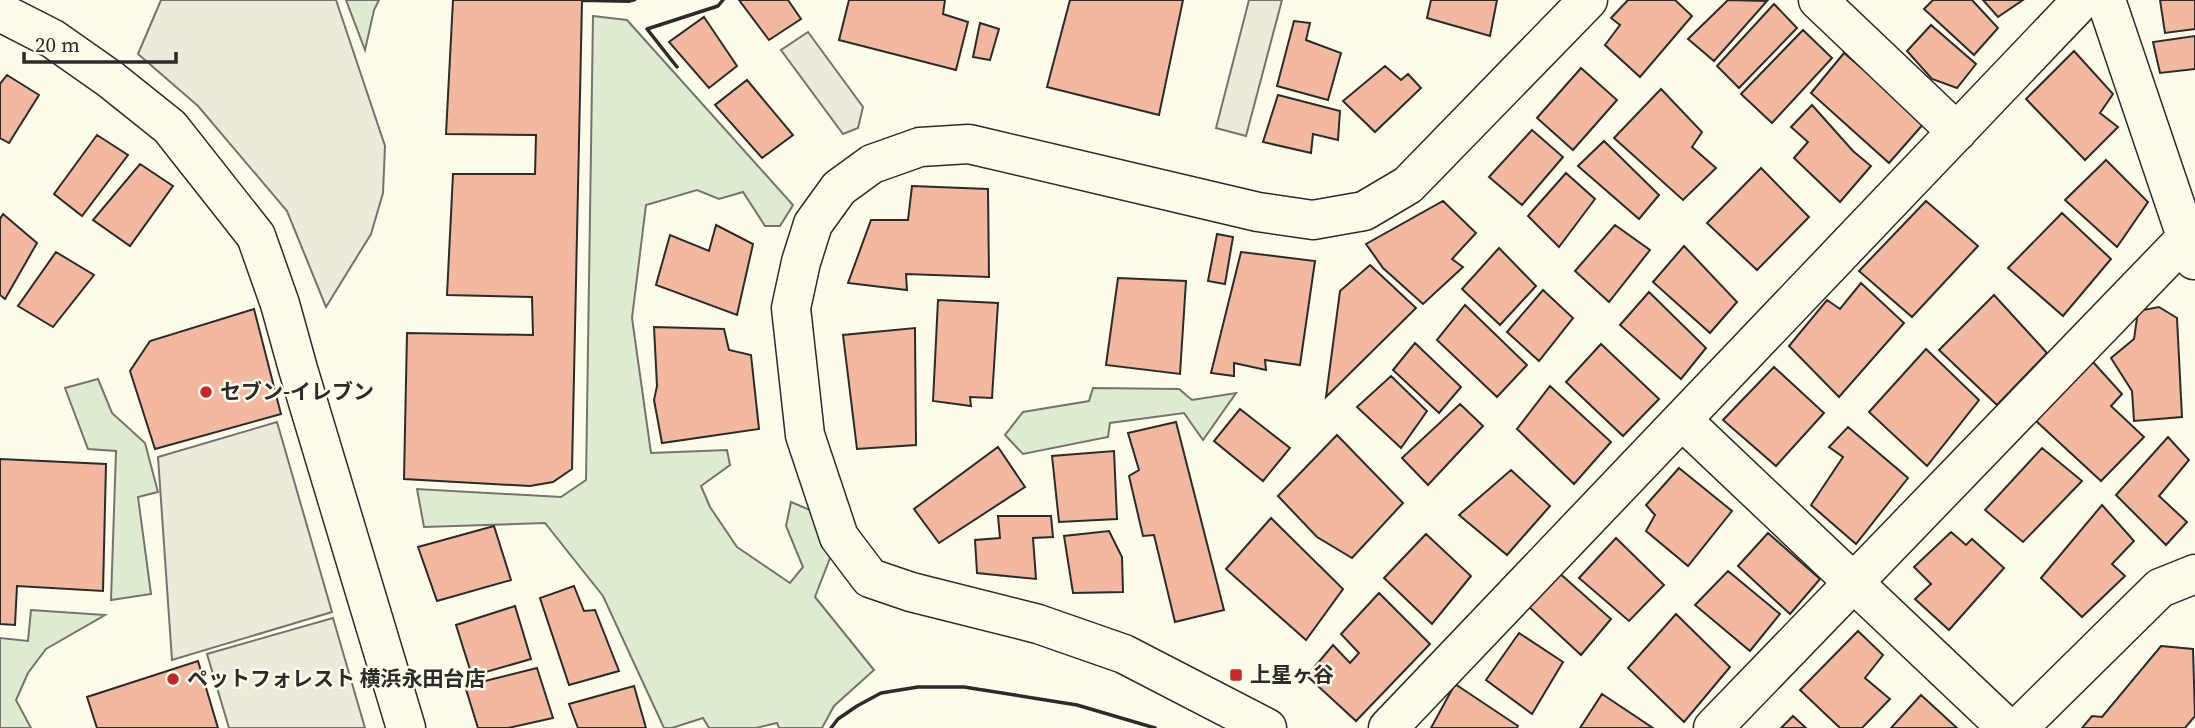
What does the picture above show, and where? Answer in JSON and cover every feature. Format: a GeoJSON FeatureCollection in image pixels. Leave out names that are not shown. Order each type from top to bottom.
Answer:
{"type":"FeatureCollection","features":[{"type":"Feature","properties":{"kind":"street"},"geometry":{"type":"LineString","coordinates":[[1267,728],[1125,654],[1038,624],[911,592],[870,578],[839,537],[805,435],[791,308],[813,224],[839,187],[872,164],[920,147],[969,144],[1258,212],[1313,220],[1364,211],[1408,185],[1588,0]]}},
{"type":"Feature","properties":{"kind":"street"},"geometry":{"type":"LineString","coordinates":[[1818,0],[1957,132]]}},
{"type":"Feature","properties":{"kind":"street"},"geometry":{"type":"LineString","coordinates":[[1388,728],[2082,0]]}},
{"type":"Feature","properties":{"kind":"street"},"geometry":{"type":"LineString","coordinates":[[1713,728],[1854,583],[2193,254],[2106,0]]}},
{"type":"Feature","properties":{"kind":"street"},"geometry":{"type":"LineString","coordinates":[[0,12],[53,39],[110,79],[170,127],[256,236],[280,304],[406,728]]}},
{"type":"Feature","properties":{"kind":"street"},"geometry":{"type":"LineString","coordinates":[[1682,420],[2007,728]]}},
{"type":"Feature","properties":{"kind":"street"},"geometry":{"type":"LineString","coordinates":[[2018,728],[2160,588],[2195,574]]}},
{"type":"Feature","properties":{"kind":"green space"},"geometry":{"type":"Polygon","coordinates":[[[346,0],[379,0],[374,10],[365,50],[346,0]]]}},
{"type":"Feature","properties":{"kind":"green space"},"geometry":{"type":"Polygon","coordinates":[[[593,16],[627,20],[793,205],[780,226],[765,226],[743,192],[719,199],[697,190],[646,205],[632,318],[651,453],[727,450],[730,465],[701,486],[710,507],[737,547],[790,583],[803,567],[786,526],[791,502],[810,510],[830,558],[815,597],[874,670],[834,706],[822,728],[779,728],[777,723],[756,728],[709,728],[703,718],[664,728],[603,596],[545,523],[424,527],[417,489],[561,497],[586,480],[593,16]]]}},
{"type":"Feature","properties":{"kind":"green space"},"geometry":{"type":"Polygon","coordinates":[[[98,379],[112,413],[145,443],[158,492],[138,497],[151,594],[111,600],[116,451],[88,449],[65,388],[98,379]]]}},
{"type":"Feature","properties":{"kind":"green space"},"geometry":{"type":"Polygon","coordinates":[[[1093,388],[1179,389],[1192,400],[1236,393],[1203,440],[1184,413],[1110,423],[1108,437],[1023,454],[1005,435],[1023,412],[1089,401],[1093,388]]]}},
{"type":"Feature","properties":{"kind":"green space"},"geometry":{"type":"Polygon","coordinates":[[[31,610],[105,615],[46,649],[28,673],[16,700],[31,728],[0,728],[0,638],[28,641],[31,610]]]}},
{"type":"Feature","properties":{"kind":"shaded area"},"geometry":{"type":"Polygon","coordinates":[[[161,0],[336,0],[385,146],[383,193],[371,234],[326,307],[287,211],[198,106],[138,54],[161,0]]]}},
{"type":"Feature","properties":{"kind":"shaded area"},"geometry":{"type":"Polygon","coordinates":[[[1249,0],[1282,0],[1246,136],[1216,128],[1249,0]]]}},
{"type":"Feature","properties":{"kind":"shaded area"},"geometry":{"type":"Polygon","coordinates":[[[808,32],[863,107],[858,128],[843,134],[781,50],[808,32]]]}},
{"type":"Feature","properties":{"kind":"shaded area"},"geometry":{"type":"Polygon","coordinates":[[[277,422],[332,612],[172,660],[158,457],[277,422]]]}},
{"type":"Feature","properties":{"kind":"shaded area"},"geometry":{"type":"Polygon","coordinates":[[[333,618],[365,728],[229,728],[207,654],[333,618]]]}},
{"type":"Feature","properties":{"kind":"building"},"geometry":{"type":"Polygon","coordinates":[[[453,0],[636,0],[582,1],[572,469],[553,482],[530,486],[404,479],[407,333],[533,335],[532,297],[447,295],[453,174],[535,174],[536,135],[446,134],[453,0]]]}},
{"type":"Feature","properties":{"kind":"building"},"geometry":{"type":"Polygon","coordinates":[[[739,0],[788,0],[801,19],[769,40],[739,0]]]}},
{"type":"Feature","properties":{"kind":"building"},"geometry":{"type":"Polygon","coordinates":[[[849,0],[945,0],[943,14],[968,22],[956,70],[839,40],[849,0]]]}},
{"type":"Feature","properties":{"kind":"building"},"geometry":{"type":"Polygon","coordinates":[[[1070,0],[1183,0],[1159,115],[1047,87],[1070,0]]]}},
{"type":"Feature","properties":{"kind":"building"},"geometry":{"type":"Polygon","coordinates":[[[1431,0],[1497,0],[1490,36],[1427,18],[1431,0]]]}},
{"type":"Feature","properties":{"kind":"building"},"geometry":{"type":"Polygon","coordinates":[[[1628,0],[1675,0],[1692,16],[1640,77],[1605,45],[1620,25],[1611,18],[1628,0]]]}},
{"type":"Feature","properties":{"kind":"building"},"geometry":{"type":"Polygon","coordinates":[[[1728,0],[1767,1],[1714,61],[1688,39],[1728,0]]]}},
{"type":"Feature","properties":{"kind":"building"},"geometry":{"type":"Polygon","coordinates":[[[1933,0],[1972,0],[1998,28],[1974,55],[1924,9],[1933,0]]]}},
{"type":"Feature","properties":{"kind":"building"},"geometry":{"type":"Polygon","coordinates":[[[1983,0],[2023,0],[1998,17],[1983,0]]]}},
{"type":"Feature","properties":{"kind":"building"},"geometry":{"type":"Polygon","coordinates":[[[2160,0],[2195,0],[2195,29],[2165,33],[2160,0]]]}},
{"type":"Feature","properties":{"kind":"building"},"geometry":{"type":"Polygon","coordinates":[[[1774,4],[1797,28],[1739,88],[1717,66],[1774,4]]]}},
{"type":"Feature","properties":{"kind":"building"},"geometry":{"type":"Polygon","coordinates":[[[704,17],[737,66],[709,88],[669,42],[704,17]]]}},
{"type":"Feature","properties":{"kind":"building"},"geometry":{"type":"Polygon","coordinates":[[[1294,21],[1310,23],[1306,40],[1341,53],[1328,100],[1277,86],[1294,21]]]}},
{"type":"Feature","properties":{"kind":"building"},"geometry":{"type":"Polygon","coordinates":[[[980,23],[999,29],[990,60],[973,57],[980,23]]]}},
{"type":"Feature","properties":{"kind":"building"},"geometry":{"type":"Polygon","coordinates":[[[1931,25],[1976,64],[1957,88],[1932,79],[1907,51],[1931,25]]]}},
{"type":"Feature","properties":{"kind":"building"},"geometry":{"type":"Polygon","coordinates":[[[1803,30],[1832,58],[1772,123],[1741,94],[1803,30]]]}},
{"type":"Feature","properties":{"kind":"building"},"geometry":{"type":"Polygon","coordinates":[[[2195,36],[2195,69],[2160,73],[2153,42],[2195,36]]]}},
{"type":"Feature","properties":{"kind":"building"},"geometry":{"type":"Polygon","coordinates":[[[2074,51],[2113,94],[2100,113],[2118,127],[2085,160],[2026,99],[2074,51]]]}},
{"type":"Feature","properties":{"kind":"building"},"geometry":{"type":"Polygon","coordinates":[[[1844,53],[1925,122],[1889,163],[1811,93],[1844,53]]]}},
{"type":"Feature","properties":{"kind":"building"},"geometry":{"type":"Polygon","coordinates":[[[1385,66],[1401,80],[1408,74],[1421,88],[1375,132],[1343,101],[1385,66]]]}},
{"type":"Feature","properties":{"kind":"building"},"geometry":{"type":"Polygon","coordinates":[[[1581,68],[1617,100],[1573,150],[1537,118],[1581,68]]]}},
{"type":"Feature","properties":{"kind":"building"},"geometry":{"type":"Polygon","coordinates":[[[7,75],[39,95],[9,143],[0,138],[0,84],[7,75]]]}},
{"type":"Feature","properties":{"kind":"building"},"geometry":{"type":"Polygon","coordinates":[[[747,80],[793,135],[762,158],[715,105],[747,80]]]}},
{"type":"Feature","properties":{"kind":"building"},"geometry":{"type":"Polygon","coordinates":[[[1661,89],[1702,132],[1692,147],[1716,168],[1683,200],[1614,138],[1661,89]]]}},
{"type":"Feature","properties":{"kind":"building"},"geometry":{"type":"Polygon","coordinates":[[[1278,95],[1340,111],[1338,140],[1313,134],[1311,153],[1263,142],[1278,95]]]}},
{"type":"Feature","properties":{"kind":"building"},"geometry":{"type":"Polygon","coordinates":[[[1812,105],[1853,151],[1871,166],[1840,202],[1794,158],[1808,142],[1791,127],[1812,105]]]}},
{"type":"Feature","properties":{"kind":"building"},"geometry":{"type":"Polygon","coordinates":[[[1532,130],[1563,157],[1522,205],[1489,177],[1532,130]]]}},
{"type":"Feature","properties":{"kind":"building"},"geometry":{"type":"Polygon","coordinates":[[[97,135],[128,155],[82,216],[54,194],[97,135]]]}},
{"type":"Feature","properties":{"kind":"building"},"geometry":{"type":"Polygon","coordinates":[[[1604,141],[1659,195],[1639,219],[1578,166],[1604,141]]]}},
{"type":"Feature","properties":{"kind":"building"},"geometry":{"type":"Polygon","coordinates":[[[2106,160],[2148,202],[2117,247],[2065,200],[2106,160]]]}},
{"type":"Feature","properties":{"kind":"building"},"geometry":{"type":"Polygon","coordinates":[[[140,164],[173,186],[130,246],[93,220],[140,164]]]}},
{"type":"Feature","properties":{"kind":"building"},"geometry":{"type":"Polygon","coordinates":[[[1761,168],[1809,217],[1757,270],[1707,223],[1761,168]]]}},
{"type":"Feature","properties":{"kind":"building"},"geometry":{"type":"Polygon","coordinates":[[[1566,173],[1595,199],[1559,247],[1528,216],[1566,173]]]}},
{"type":"Feature","properties":{"kind":"building"},"geometry":{"type":"Polygon","coordinates":[[[912,186],[988,189],[989,277],[906,274],[907,290],[848,283],[871,220],[908,220],[912,186]]]}},
{"type":"Feature","properties":{"kind":"building"},"geometry":{"type":"Polygon","coordinates":[[[1443,201],[1476,233],[1452,259],[1463,267],[1423,304],[1383,268],[1366,244],[1443,201]]]}},
{"type":"Feature","properties":{"kind":"building"},"geometry":{"type":"Polygon","coordinates":[[[1926,201],[1978,246],[1912,317],[1859,271],[1926,201]]]}},
{"type":"Feature","properties":{"kind":"building"},"geometry":{"type":"Polygon","coordinates":[[[2062,213],[2111,259],[2063,316],[2008,268],[2062,213]]]}},
{"type":"Feature","properties":{"kind":"building"},"geometry":{"type":"Polygon","coordinates":[[[3,214],[37,243],[5,299],[0,295],[0,219],[3,214]]]}},
{"type":"Feature","properties":{"kind":"building"},"geometry":{"type":"Polygon","coordinates":[[[716,225],[753,244],[737,315],[656,285],[670,235],[709,251],[716,225]]]}},
{"type":"Feature","properties":{"kind":"building"},"geometry":{"type":"Polygon","coordinates":[[[1615,225],[1650,250],[1609,302],[1575,271],[1615,225]]]}},
{"type":"Feature","properties":{"kind":"building"},"geometry":{"type":"Polygon","coordinates":[[[1217,234],[1233,237],[1225,284],[1208,281],[1217,234]]]}},
{"type":"Feature","properties":{"kind":"building"},"geometry":{"type":"Polygon","coordinates":[[[1684,246],[1737,302],[1710,333],[1653,282],[1684,246]]]}},
{"type":"Feature","properties":{"kind":"building"},"geometry":{"type":"Polygon","coordinates":[[[1499,248],[1536,286],[1500,325],[1462,289],[1499,248]]]}},
{"type":"Feature","properties":{"kind":"building"},"geometry":{"type":"Polygon","coordinates":[[[56,252],[94,275],[53,327],[18,306],[56,252]]]}},
{"type":"Feature","properties":{"kind":"building"},"geometry":{"type":"Polygon","coordinates":[[[1241,252],[1315,261],[1300,365],[1265,360],[1266,370],[1234,363],[1234,376],[1211,373],[1241,252]]]}},
{"type":"Feature","properties":{"kind":"building"},"geometry":{"type":"Polygon","coordinates":[[[1370,265],[1416,308],[1326,397],[1340,291],[1370,265]]]}},
{"type":"Feature","properties":{"kind":"building"},"geometry":{"type":"Polygon","coordinates":[[[1118,278],[1186,281],[1180,374],[1106,365],[1118,278]]]}},
{"type":"Feature","properties":{"kind":"building"},"geometry":{"type":"Polygon","coordinates":[[[1861,283],[1904,323],[1839,397],[1789,346],[1827,300],[1840,309],[1861,283]]]}},
{"type":"Feature","properties":{"kind":"building"},"geometry":{"type":"Polygon","coordinates":[[[1543,290],[1573,318],[1539,361],[1507,332],[1543,290]]]}},
{"type":"Feature","properties":{"kind":"building"},"geometry":{"type":"Polygon","coordinates":[[[1649,292],[1706,348],[1681,379],[1620,325],[1649,292]]]}},
{"type":"Feature","properties":{"kind":"building"},"geometry":{"type":"Polygon","coordinates":[[[1994,295],[2047,353],[1997,405],[1939,350],[1994,295]]]}},
{"type":"Feature","properties":{"kind":"building"},"geometry":{"type":"Polygon","coordinates":[[[938,300],[998,303],[992,398],[970,397],[971,406],[933,401],[938,300]]]}},
{"type":"Feature","properties":{"kind":"building"},"geometry":{"type":"Polygon","coordinates":[[[1465,305],[1527,365],[1497,397],[1437,340],[1465,305]]]}},
{"type":"Feature","properties":{"kind":"building"},"geometry":{"type":"Polygon","coordinates":[[[2159,307],[2177,318],[2182,417],[2134,421],[2132,391],[2111,358],[2134,339],[2138,311],[2159,307]]]}},
{"type":"Feature","properties":{"kind":"building","name":"セブン-イレブン"},"geometry":{"type":"Polygon","coordinates":[[[254,309],[281,414],[155,449],[130,371],[150,341],[254,309]]]}},
{"type":"Feature","properties":{"kind":"building"},"geometry":{"type":"Polygon","coordinates":[[[654,327],[724,329],[729,350],[751,355],[759,429],[662,443],[654,400],[657,386],[654,327]]]}},
{"type":"Feature","properties":{"kind":"building"},"geometry":{"type":"Polygon","coordinates":[[[915,328],[916,445],[857,449],[843,335],[915,328]]]}},
{"type":"Feature","properties":{"kind":"building"},"geometry":{"type":"Polygon","coordinates":[[[1415,343],[1461,387],[1439,413],[1393,370],[1415,343]]]}},
{"type":"Feature","properties":{"kind":"building"},"geometry":{"type":"Polygon","coordinates":[[[1601,344],[1659,399],[1623,436],[1566,382],[1601,344]]]}},
{"type":"Feature","properties":{"kind":"building"},"geometry":{"type":"Polygon","coordinates":[[[1926,349],[1979,400],[1927,466],[1869,412],[1926,349]]]}},
{"type":"Feature","properties":{"kind":"building"},"geometry":{"type":"Polygon","coordinates":[[[2093,362],[2122,394],[2111,406],[2144,437],[2101,481],[2036,421],[2093,362]]]}},
{"type":"Feature","properties":{"kind":"building"},"geometry":{"type":"Polygon","coordinates":[[[1774,367],[1824,413],[1776,466],[1723,420],[1774,367]]]}},
{"type":"Feature","properties":{"kind":"building"},"geometry":{"type":"Polygon","coordinates":[[[1391,376],[1427,411],[1401,448],[1357,407],[1391,376]]]}},
{"type":"Feature","properties":{"kind":"building"},"geometry":{"type":"Polygon","coordinates":[[[1550,386],[1611,442],[1574,484],[1517,429],[1550,386]]]}},
{"type":"Feature","properties":{"kind":"building"},"geometry":{"type":"Polygon","coordinates":[[[1460,404],[1483,426],[1428,485],[1402,458],[1460,404]]]}},
{"type":"Feature","properties":{"kind":"building"},"geometry":{"type":"Polygon","coordinates":[[[1240,409],[1290,448],[1263,481],[1214,441],[1240,409]]]}},
{"type":"Feature","properties":{"kind":"building"},"geometry":{"type":"Polygon","coordinates":[[[1176,422],[1224,610],[1175,622],[1154,535],[1143,536],[1129,476],[1139,470],[1128,433],[1176,422]]]}},
{"type":"Feature","properties":{"kind":"building"},"geometry":{"type":"Polygon","coordinates":[[[1848,427],[1908,478],[1856,544],[1811,505],[1843,457],[1829,447],[1848,427]]]}},
{"type":"Feature","properties":{"kind":"building"},"geometry":{"type":"Polygon","coordinates":[[[1337,435],[1403,503],[1352,558],[1317,537],[1278,496],[1337,435]]]}},
{"type":"Feature","properties":{"kind":"building"},"geometry":{"type":"Polygon","coordinates":[[[2168,437],[2189,460],[2159,496],[2187,522],[2166,545],[2116,495],[2168,437]]]}},
{"type":"Feature","properties":{"kind":"building"},"geometry":{"type":"Polygon","coordinates":[[[998,447],[1025,487],[939,543],[914,509],[998,447]]]}},
{"type":"Feature","properties":{"kind":"building"},"geometry":{"type":"Polygon","coordinates":[[[2042,448],[2082,481],[2023,542],[1985,510],[2042,448]]]}},
{"type":"Feature","properties":{"kind":"building"},"geometry":{"type":"Polygon","coordinates":[[[1114,451],[1117,519],[1059,522],[1052,456],[1114,451]]]}},
{"type":"Feature","properties":{"kind":"building"},"geometry":{"type":"Polygon","coordinates":[[[0,459],[106,464],[103,591],[17,586],[15,625],[0,624],[0,459]]]}},
{"type":"Feature","properties":{"kind":"building"},"geometry":{"type":"Polygon","coordinates":[[[1679,468],[1732,511],[1688,566],[1646,531],[1655,515],[1646,505],[1679,468]]]}},
{"type":"Feature","properties":{"kind":"building"},"geometry":{"type":"Polygon","coordinates":[[[1511,470],[1550,506],[1507,555],[1459,515],[1511,470]]]}},
{"type":"Feature","properties":{"kind":"building"},"geometry":{"type":"Polygon","coordinates":[[[2102,505],[2134,541],[2112,564],[2125,576],[2082,617],[2041,578],[2102,505]]]}},
{"type":"Feature","properties":{"kind":"building"},"geometry":{"type":"Polygon","coordinates":[[[998,516],[1051,516],[1053,537],[1033,538],[1036,579],[977,573],[975,540],[1000,538],[998,516]]]}},
{"type":"Feature","properties":{"kind":"building"},"geometry":{"type":"Polygon","coordinates":[[[1271,518],[1343,589],[1306,640],[1226,569],[1271,518]]]}},
{"type":"Feature","properties":{"kind":"building"},"geometry":{"type":"Polygon","coordinates":[[[494,526],[511,580],[437,601],[418,547],[494,526]]]}},
{"type":"Feature","properties":{"kind":"building"},"geometry":{"type":"Polygon","coordinates":[[[1109,531],[1122,557],[1123,592],[1073,593],[1064,536],[1109,531]]]}},
{"type":"Feature","properties":{"kind":"building"},"geometry":{"type":"Polygon","coordinates":[[[1951,532],[1966,545],[1972,539],[2004,568],[1949,630],[1915,599],[1931,584],[1914,567],[1951,532]]]}},
{"type":"Feature","properties":{"kind":"building"},"geometry":{"type":"Polygon","coordinates":[[[1768,533],[1820,579],[1790,614],[1738,566],[1768,533]]]}},
{"type":"Feature","properties":{"kind":"building"},"geometry":{"type":"Polygon","coordinates":[[[1426,534],[1471,576],[1432,624],[1384,578],[1426,534]]]}},
{"type":"Feature","properties":{"kind":"building"},"geometry":{"type":"Polygon","coordinates":[[[1616,538],[1664,585],[1629,621],[1579,578],[1616,538]]]}},
{"type":"Feature","properties":{"kind":"building"},"geometry":{"type":"Polygon","coordinates":[[[1557,571],[1611,619],[1581,655],[1528,606],[1557,571]]]}},
{"type":"Feature","properties":{"kind":"building"},"geometry":{"type":"Polygon","coordinates":[[[1728,571],[1780,614],[1750,651],[1695,605],[1728,571]]]}},
{"type":"Feature","properties":{"kind":"building"},"geometry":{"type":"Polygon","coordinates":[[[574,586],[584,611],[595,610],[619,671],[569,685],[540,598],[574,586]]]}},
{"type":"Feature","properties":{"kind":"building"},"geometry":{"type":"Polygon","coordinates":[[[1379,593],[1430,644],[1356,721],[1307,676],[1333,645],[1350,663],[1359,653],[1341,634],[1379,593]]]}},
{"type":"Feature","properties":{"kind":"building"},"geometry":{"type":"Polygon","coordinates":[[[515,606],[531,659],[472,676],[456,625],[515,606]]]}},
{"type":"Feature","properties":{"kind":"building"},"geometry":{"type":"Polygon","coordinates":[[[1676,614],[1730,667],[1684,722],[1628,668],[1676,614]]]}},
{"type":"Feature","properties":{"kind":"building"},"geometry":{"type":"Polygon","coordinates":[[[1858,631],[1883,655],[1865,678],[1890,699],[1862,728],[1840,728],[1800,690],[1858,631]]]}},
{"type":"Feature","properties":{"kind":"building"},"geometry":{"type":"Polygon","coordinates":[[[1519,633],[1563,662],[1532,714],[1486,680],[1519,633]]]}},
{"type":"Feature","properties":{"kind":"building"},"geometry":{"type":"Polygon","coordinates":[[[2161,646],[2193,649],[2195,716],[2185,728],[2082,728],[2092,716],[2102,717],[2161,646]]]}},
{"type":"Feature","properties":{"kind":"building","name":"ペットフォレスト 横浜永田台店"},"geometry":{"type":"Polygon","coordinates":[[[198,661],[218,728],[97,728],[87,697],[198,661]]]}},
{"type":"Feature","properties":{"kind":"building"},"geometry":{"type":"Polygon","coordinates":[[[537,668],[553,718],[508,728],[478,728],[465,686],[537,668]]]}},
{"type":"Feature","properties":{"kind":"building"},"geometry":{"type":"Polygon","coordinates":[[[1455,684],[1518,726],[1517,728],[1431,728],[1455,684]]]}},
{"type":"Feature","properties":{"kind":"building"},"geometry":{"type":"Polygon","coordinates":[[[634,686],[646,728],[578,728],[569,704],[634,686]]]}},
{"type":"Feature","properties":{"kind":"building"},"geometry":{"type":"Polygon","coordinates":[[[1602,694],[1653,728],[1580,728],[1602,694]]]}},
{"type":"Feature","properties":{"kind":"building"},"geometry":{"type":"Polygon","coordinates":[[[1921,695],[1957,728],[1891,728],[1921,695]]]}},
{"type":"Feature","properties":{"kind":"building"},"geometry":{"type":"Polygon","coordinates":[[[1793,716],[1806,728],[1781,728],[1793,716]]]}},
{"type":"Feature","properties":{"kind":"wall"},"geometry":{"type":"LineString","coordinates":[[677,67],[647,29],[718,6],[723,0]]}},
{"type":"Feature","properties":{"kind":"wall"},"geometry":{"type":"LineString","coordinates":[[831,728],[838,719],[881,693],[918,687],[964,687],[1077,705],[1155,728]]}},
{"type":"Feature","properties":{"kind":"place","name":"セブン-イレブン"},"geometry":{"type":"Point","coordinates":[206,392]}},
{"type":"Feature","properties":{"kind":"place","name":"上星ヶ谷"},"geometry":{"type":"Point","coordinates":[1236,675]}},
{"type":"Feature","properties":{"kind":"place","name":"ペットフォレスト 横浜永田台店"},"geometry":{"type":"Point","coordinates":[173,679]}}]}
